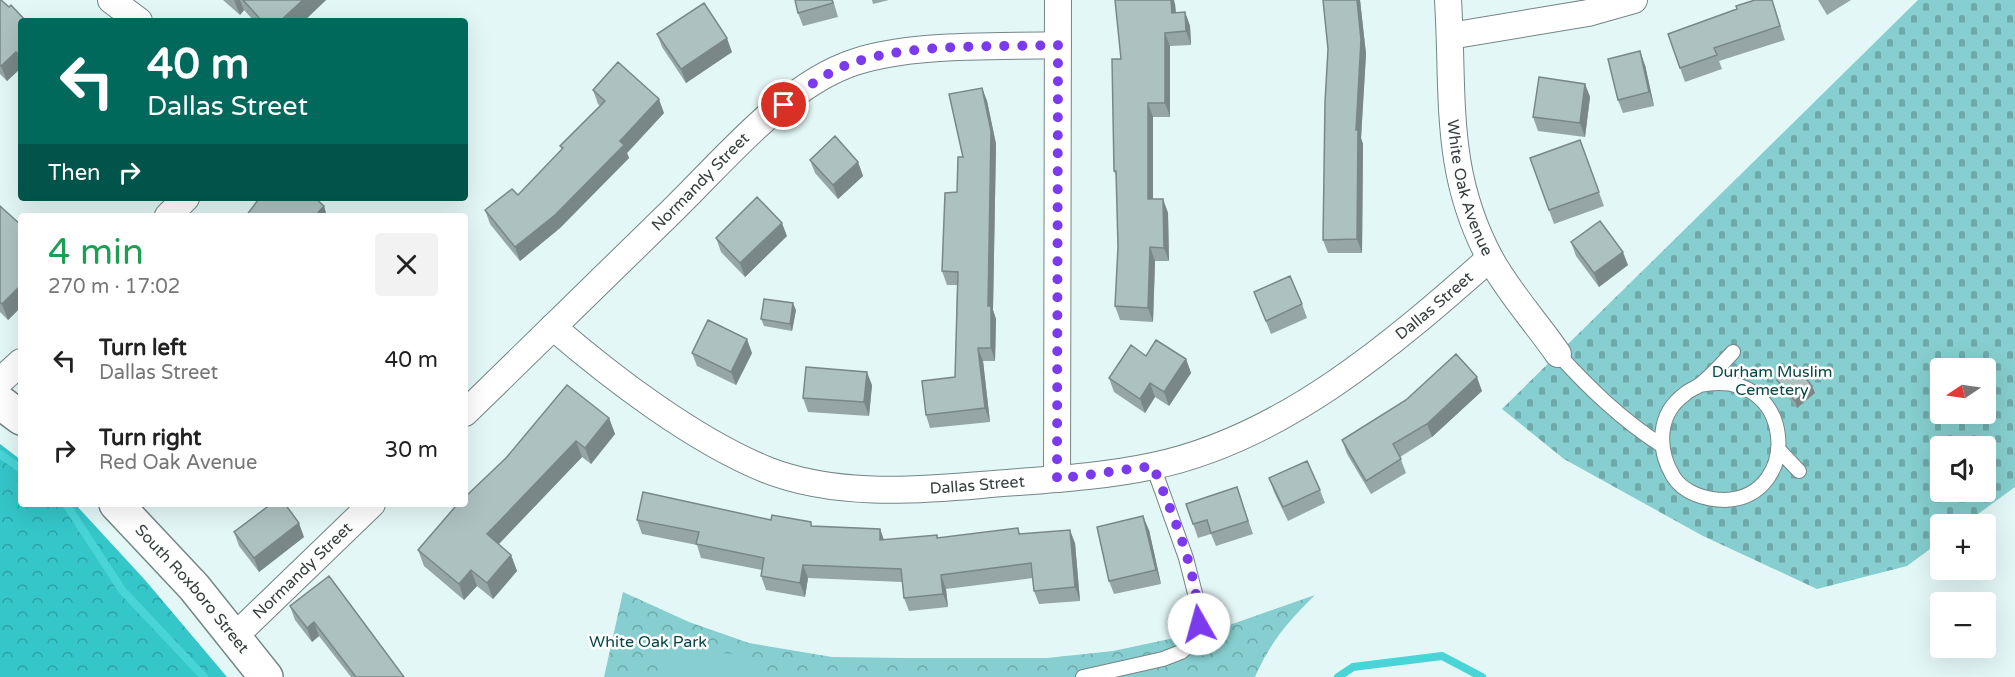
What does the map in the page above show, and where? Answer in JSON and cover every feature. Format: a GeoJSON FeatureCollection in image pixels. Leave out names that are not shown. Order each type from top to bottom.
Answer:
{"type":"FeatureCollection","features":[{"type":"Feature","properties":{"kind":"street"},"geometry":{"type":"LineString","coordinates":[[111,0],[135,18]]}},
{"type":"Feature","properties":{"kind":"street"},"geometry":{"type":"LineString","coordinates":[[1057,479],[1058,0]]}},
{"type":"Feature","properties":{"kind":"street","name":"White Oak Avenue"},"geometry":{"type":"LineString","coordinates":[[1448,0],[1451,131],[1457,170],[1490,258],[1506,285],[1558,354]]}},
{"type":"Feature","properties":{"kind":"street"},"geometry":{"type":"LineString","coordinates":[[1450,36],[1578,15],[1634,0]]}},
{"type":"Feature","properties":{"kind":"street","name":"Normandy Street"},"geometry":{"type":"LineString","coordinates":[[468,410],[767,118],[826,76],[853,63],[877,56],[957,48],[1058,45]]}},
{"type":"Feature","properties":{"kind":"street"},"geometry":{"type":"LineString","coordinates":[[171,213],[183,201]]}},
{"type":"Feature","properties":{"kind":"street","name":"Dallas Street"},"geometry":{"type":"LineString","coordinates":[[553,327],[587,357],[713,444],[768,470],[830,485],[930,489],[1057,479],[1153,466],[1204,451],[1268,424],[1377,354],[1415,325],[1490,258]]}},
{"type":"Feature","properties":{"kind":"street"},"geometry":{"type":"LineString","coordinates":[[0,381],[18,365]]}},
{"type":"Feature","properties":{"kind":"street"},"geometry":{"type":"LineString","coordinates":[[0,402],[18,416]]}},
{"type":"Feature","properties":{"kind":"street","name":"South Roxboro Street"},"geometry":{"type":"LineString","coordinates":[[119,507],[194,587],[266,677]]}},
{"type":"Feature","properties":{"kind":"street","name":"Normandy Street"},"geometry":{"type":"LineString","coordinates":[[235,636],[369,507]]}},
{"type":"Feature","properties":{"kind":"lane"},"geometry":{"type":"LineString","coordinates":[[1700,385],[1717,381],[1735,383],[1751,390],[1764,401],[1774,416],[1779,433],[1779,450],[1773,468],[1762,484],[1746,495],[1718,500],[1690,492],[1676,480],[1666,464],[1661,445],[1663,426],[1671,408],[1684,394],[1700,385],[1733,352]]}},
{"type":"Feature","properties":{"kind":"lane"},"geometry":{"type":"LineString","coordinates":[[1558,354],[1603,402],[1628,424],[1661,445]]}},
{"type":"Feature","properties":{"kind":"lane"},"geometry":{"type":"LineString","coordinates":[[1779,450],[1798,471]]}},
{"type":"Feature","properties":{"kind":"lane"},"geometry":{"type":"LineString","coordinates":[[1083,677],[1163,659],[1180,652],[1193,642],[1199,624],[1198,605],[1186,558],[1153,466]]}},
{"type":"Feature","properties":{"kind":"green space","name":"Durham Muslim Cemetery"},"geometry":{"type":"Polygon","coordinates":[[[1918,0],[2015,0],[2015,487],[1996,501],[1996,436],[1930,436],[1930,502],[1994,502],[1978,514],[1930,514],[1930,549],[1907,566],[1817,589],[1703,536],[1564,459],[1502,409],[1918,0]]]}},
{"type":"Feature","properties":{"kind":"green space"},"geometry":{"type":"Polygon","coordinates":[[[0,444],[18,458],[18,507],[78,507],[145,580],[227,677],[0,677],[0,444]]]}},
{"type":"Feature","properties":{"kind":"green space","name":"White Oak Park"},"geometry":{"type":"Polygon","coordinates":[[[623,592],[689,622],[749,643],[832,657],[908,658],[1047,658],[1113,651],[1221,628],[1315,595],[1280,633],[1255,677],[604,677],[623,592]]]}},
{"type":"Feature","properties":{"kind":"green space"},"geometry":{"type":"Polygon","coordinates":[[[659,649],[750,655],[749,677],[658,677],[659,649]]]}},
{"type":"Feature","properties":{"kind":"building"},"geometry":{"type":"Polygon","coordinates":[[[1,0],[9,7],[11,5],[23,18],[18,18],[18,54],[16,52],[0,65],[1,0]]]}},
{"type":"Feature","properties":{"kind":"building"},"geometry":{"type":"Polygon","coordinates":[[[243,0],[303,0],[283,18],[259,18],[243,0]]]}},
{"type":"Feature","properties":{"kind":"building"},"geometry":{"type":"Polygon","coordinates":[[[795,0],[832,0],[833,3],[798,13],[795,0]]]}},
{"type":"Feature","properties":{"kind":"building"},"geometry":{"type":"Polygon","coordinates":[[[1115,0],[1171,0],[1172,13],[1185,12],[1186,31],[1165,33],[1165,103],[1148,103],[1148,199],[1163,199],[1164,248],[1150,247],[1148,308],[1115,306],[1118,247],[1112,59],[1121,59],[1115,0]]]}},
{"type":"Feature","properties":{"kind":"building"},"geometry":{"type":"Polygon","coordinates":[[[1323,0],[1357,0],[1361,40],[1356,130],[1358,130],[1357,239],[1323,240],[1328,49],[1323,0]]]}},
{"type":"Feature","properties":{"kind":"building"},"geometry":{"type":"Polygon","coordinates":[[[1755,0],[1772,0],[1780,26],[1714,48],[1717,55],[1680,68],[1668,34],[1737,9],[1736,6],[1755,0]]]}},
{"type":"Feature","properties":{"kind":"building"},"geometry":{"type":"Polygon","coordinates":[[[704,3],[727,38],[681,69],[657,34],[704,3]]]}},
{"type":"Feature","properties":{"kind":"building"},"geometry":{"type":"Polygon","coordinates":[[[1640,51],[1649,92],[1618,100],[1608,59],[1640,51]]]}},
{"type":"Feature","properties":{"kind":"building"},"geometry":{"type":"Polygon","coordinates":[[[618,62],[659,99],[620,141],[624,145],[555,215],[515,247],[485,210],[512,189],[518,195],[563,148],[560,146],[605,101],[593,90],[618,62]]]}},
{"type":"Feature","properties":{"kind":"building"},"geometry":{"type":"Polygon","coordinates":[[[1539,77],[1585,84],[1580,123],[1533,117],[1539,77]]]}},
{"type":"Feature","properties":{"kind":"building"},"geometry":{"type":"Polygon","coordinates":[[[982,88],[991,131],[988,306],[991,306],[991,348],[978,348],[985,408],[926,415],[922,381],[955,377],[958,272],[942,271],[945,193],[957,192],[958,157],[963,157],[949,94],[982,88]]]}},
{"type":"Feature","properties":{"kind":"building"},"geometry":{"type":"Polygon","coordinates":[[[835,136],[858,162],[833,185],[810,160],[835,136]]]}},
{"type":"Feature","properties":{"kind":"building"},"geometry":{"type":"Polygon","coordinates":[[[1580,140],[1599,192],[1549,210],[1530,158],[1580,140]]]}},
{"type":"Feature","properties":{"kind":"building"},"geometry":{"type":"Polygon","coordinates":[[[757,197],[782,223],[740,263],[716,238],[757,197]]]}},
{"type":"Feature","properties":{"kind":"building"},"geometry":{"type":"Polygon","coordinates":[[[257,201],[318,201],[324,206],[318,213],[248,213],[257,201]]]}},
{"type":"Feature","properties":{"kind":"building"},"geometry":{"type":"Polygon","coordinates":[[[0,206],[18,222],[18,288],[2,304],[0,302],[0,206]]]}},
{"type":"Feature","properties":{"kind":"building"},"geometry":{"type":"Polygon","coordinates":[[[1600,221],[1623,252],[1594,273],[1571,242],[1600,221]]]}},
{"type":"Feature","properties":{"kind":"building"},"geometry":{"type":"Polygon","coordinates":[[[1290,276],[1302,304],[1266,321],[1254,292],[1290,276]]]}},
{"type":"Feature","properties":{"kind":"building"},"geometry":{"type":"Polygon","coordinates":[[[764,299],[793,303],[790,324],[761,319],[764,299]]]}},
{"type":"Feature","properties":{"kind":"building"},"geometry":{"type":"Polygon","coordinates":[[[708,320],[747,339],[731,372],[692,353],[708,320]]]}},
{"type":"Feature","properties":{"kind":"building"},"geometry":{"type":"Polygon","coordinates":[[[1156,340],[1186,359],[1164,392],[1150,383],[1140,399],[1109,378],[1131,345],[1146,356],[1156,340]]]}},
{"type":"Feature","properties":{"kind":"building"},"geometry":{"type":"Polygon","coordinates":[[[1456,354],[1477,377],[1427,424],[1393,444],[1401,459],[1366,481],[1342,440],[1406,400],[1456,354]]]}},
{"type":"Feature","properties":{"kind":"building"},"geometry":{"type":"Polygon","coordinates":[[[1795,365],[1812,386],[1795,401],[1777,380],[1795,365]]]}},
{"type":"Feature","properties":{"kind":"building"},"geometry":{"type":"Polygon","coordinates":[[[806,367],[867,372],[864,402],[803,398],[806,367]]]}},
{"type":"Feature","properties":{"kind":"building"},"geometry":{"type":"Polygon","coordinates":[[[567,385],[609,418],[585,448],[576,441],[487,534],[511,555],[487,583],[471,570],[459,584],[418,550],[455,507],[468,507],[468,494],[506,458],[567,385]]]}},
{"type":"Feature","properties":{"kind":"building"},"geometry":{"type":"Polygon","coordinates":[[[1307,461],[1320,490],[1283,507],[1269,478],[1307,461]]]}},
{"type":"Feature","properties":{"kind":"building"},"geometry":{"type":"Polygon","coordinates":[[[1237,487],[1248,521],[1211,533],[1207,520],[1193,524],[1186,504],[1237,487]]]}},
{"type":"Feature","properties":{"kind":"building"},"geometry":{"type":"Polygon","coordinates":[[[643,492],[771,520],[772,515],[811,522],[811,526],[880,529],[880,540],[937,535],[937,538],[1018,528],[1019,534],[1070,530],[1075,587],[1034,591],[1031,563],[941,575],[943,594],[904,598],[901,569],[803,565],[800,583],[761,576],[764,558],[696,544],[699,532],[637,520],[643,492]]]}},
{"type":"Feature","properties":{"kind":"building"},"geometry":{"type":"Polygon","coordinates":[[[267,507],[287,507],[299,523],[254,558],[234,532],[267,507]]]}},
{"type":"Feature","properties":{"kind":"building"},"geometry":{"type":"Polygon","coordinates":[[[1143,516],[1156,570],[1109,581],[1097,527],[1143,516]]]}},
{"type":"Feature","properties":{"kind":"building"},"geometry":{"type":"Polygon","coordinates":[[[329,576],[404,677],[356,677],[314,622],[307,628],[290,606],[329,576]]]}},
{"type":"Feature","properties":{"kind":"waterway"},"geometry":{"type":"LineString","coordinates":[[0,454],[18,467]]}},
{"type":"Feature","properties":{"kind":"waterway"},"geometry":{"type":"LineString","coordinates":[[68,507],[122,590],[204,677]]}},
{"type":"Feature","properties":{"kind":"waterway"},"geometry":{"type":"LineString","coordinates":[[1338,677],[1353,667],[1442,656],[1482,677]]}},
{"type":"Feature","properties":{"kind":"route"},"geometry":{"type":"LineString","coordinates":[[784,105],[826,76],[853,63],[877,56],[957,48],[1058,45],[1057,479],[1153,466],[1176,523],[1198,605],[1199,624]]}}]}
